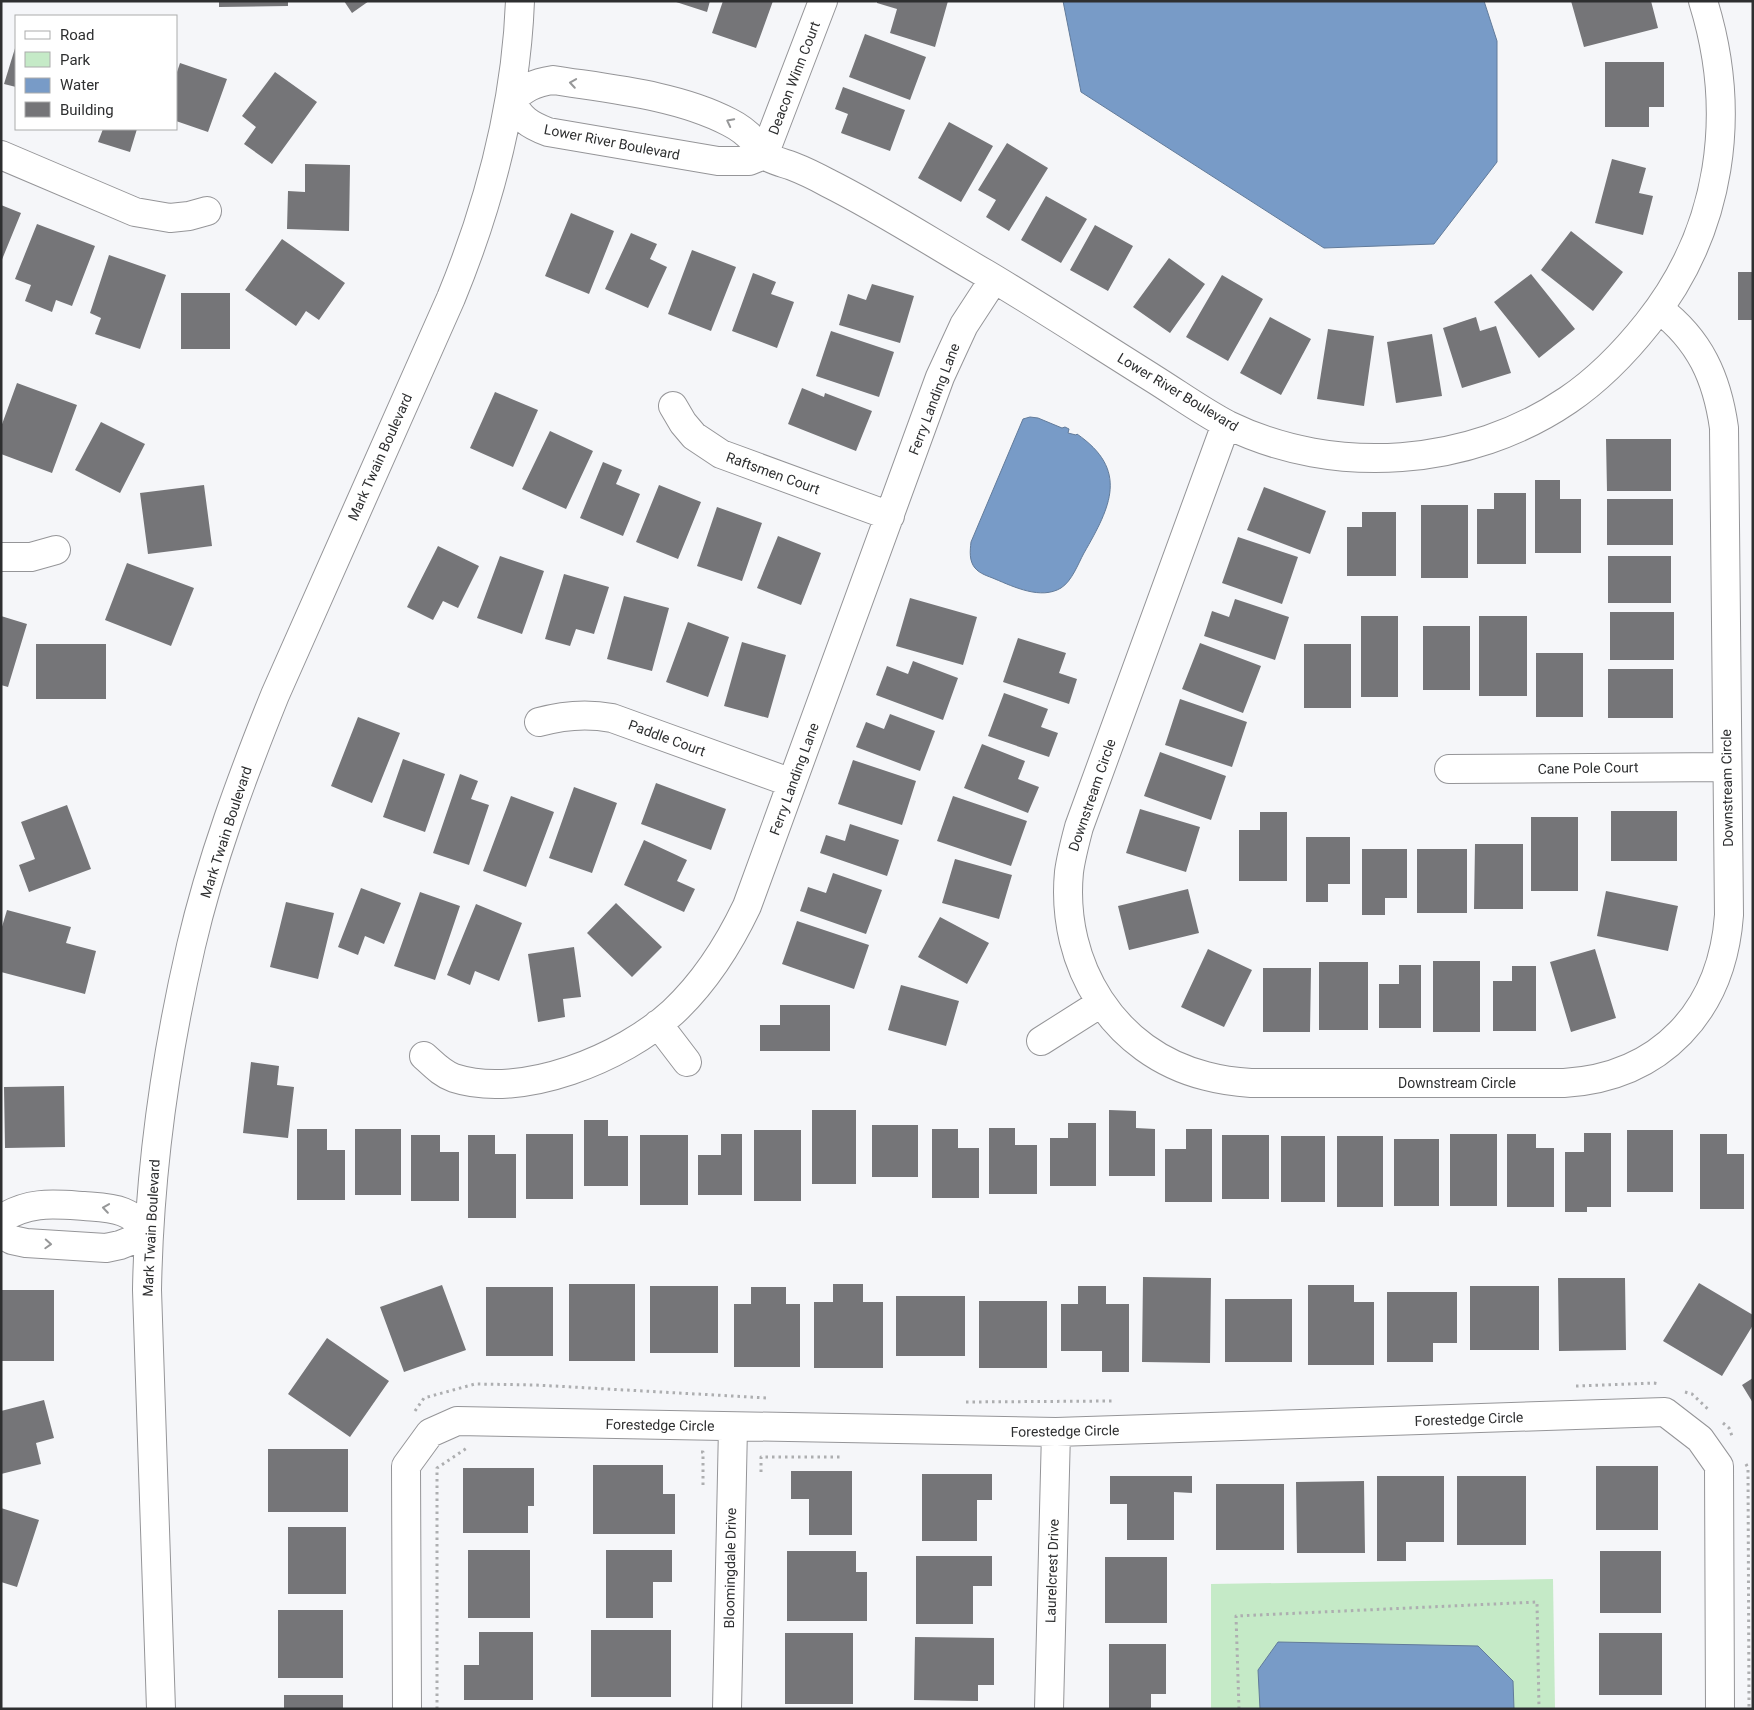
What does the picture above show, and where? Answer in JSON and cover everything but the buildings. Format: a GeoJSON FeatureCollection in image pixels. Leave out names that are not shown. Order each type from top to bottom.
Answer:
{"type":"FeatureCollection","features":[{"type":"Feature","properties":{"kind":"street","name":"Mark Twain Boulevard"},"geometry":{"type":"LineString","coordinates":[[161,1709],[147,1300],[148,1229],[156,1142],[176,1017],[191,946],[221,841],[253,749],[464,266],[492,183],[502,144],[517,51],[520,1]]}},
{"type":"Feature","properties":{"kind":"street","name":"Deacon Winn Court"},"geometry":{"type":"LineString","coordinates":[[764,155],[823,1]]}},
{"type":"Feature","properties":{"kind":"street","name":"Lower River Boulevard"},"geometry":{"type":"LineString","coordinates":[[764,155],[750,161],[718,162],[548,132],[532,126],[519,115],[510,101],[523,90],[537,83],[553,80],[644,95],[678,103],[728,120],[743,130],[764,155],[830,183],[994,279],[1226,424],[1283,445],[1340,457],[1369,458],[1429,454],[1491,439],[1546,414],[1570,399],[1595,380],[1616,360],[1659,309],[1698,236],[1708,207],[1716,169],[1722,110],[1720,79],[1703,1]]}},
{"type":"Feature","properties":{"kind":"street"},"geometry":{"type":"LineString","coordinates":[[1,155],[135,212],[170,218],[189,216],[207,211]]}},
{"type":"Feature","properties":{"kind":"street","name":"Ferry Landing Lane"},"geometry":{"type":"LineString","coordinates":[[424,1056],[438,1069],[452,1078],[492,1084],[513,1083],[562,1073],[585,1065],[628,1044],[658,1024],[672,1013],[699,985],[713,966],[737,927],[747,906],[948,360],[978,301],[994,279]]}},
{"type":"Feature","properties":{"kind":"street","name":"Downstream Circle"},"geometry":{"type":"LineString","coordinates":[[1226,424],[1072,850],[1068,895],[1075,944],[1090,986],[1101,1003],[1126,1032],[1159,1057],[1181,1068],[1204,1076],[1228,1081],[1251,1083],[1564,1083],[1583,1082],[1625,1071],[1648,1060],[1667,1046],[1682,1031],[1707,996],[1723,958],[1727,937],[1728,915],[1725,449],[1721,407],[1716,386],[1697,349],[1686,333],[1659,309]]}},
{"type":"Feature","properties":{"kind":"street","name":"Raftsmen Court"},"geometry":{"type":"LineString","coordinates":[[673,406],[683,423],[694,436],[721,454],[890,516]]}},
{"type":"Feature","properties":{"kind":"street"},"geometry":{"type":"LineString","coordinates":[[1,556],[31,557],[56,550]]}},
{"type":"Feature","properties":{"kind":"street","name":"Paddle Court"},"geometry":{"type":"LineString","coordinates":[[539,722],[573,714],[592,714],[612,718],[792,784]]}},
{"type":"Feature","properties":{"kind":"street","name":"Cane Pole Court"},"geometry":{"type":"LineString","coordinates":[[1450,769],[1726,767]]}},
{"type":"Feature","properties":{"kind":"street"},"geometry":{"type":"LineString","coordinates":[[1041,1041],[1101,1003]]}},
{"type":"Feature","properties":{"kind":"street"},"geometry":{"type":"LineString","coordinates":[[658,1024],[687,1062]]}},
{"type":"Feature","properties":{"kind":"street"},"geometry":{"type":"LineString","coordinates":[[1,1219],[16,1211],[45,1204],[108,1208],[122,1211],[136,1218],[148,1229],[135,1240],[106,1248],[26,1243],[12,1240],[1,1234]]}},
{"type":"Feature","properties":{"kind":"street","name":"Forestedge Circle"},"geometry":{"type":"LineString","coordinates":[[407,1709],[406,1466],[430,1433],[457,1421],[1056,1432],[1665,1412],[1700,1439],[1719,1466],[1720,1709]]}},
{"type":"Feature","properties":{"kind":"street","name":"Bloomingdale Drive"},"geometry":{"type":"LineString","coordinates":[[728,1709],[733,1427]]}},
{"type":"Feature","properties":{"kind":"street","name":"Laurelcrest Drive"},"geometry":{"type":"LineString","coordinates":[[1049,1709],[1056,1432]]}},
{"type":"Feature","properties":{"kind":"path"},"geometry":{"type":"LineString","coordinates":[[437,1709],[437,1468],[468,1447]]}},
{"type":"Feature","properties":{"kind":"path"},"geometry":{"type":"LineString","coordinates":[[694,1452],[703,1452],[703,1490]]}},
{"type":"Feature","properties":{"kind":"path"},"geometry":{"type":"LineString","coordinates":[[761,1457],[841,1457]]}},
{"type":"Feature","properties":{"kind":"path"},"geometry":{"type":"LineString","coordinates":[[1239,1709],[1236,1616],[1537,1602],[1538,1709]]}},
{"type":"Feature","properties":{"kind":"green space"},"geometry":{"type":"Polygon","coordinates":[[[1553,1579],[1555,1709],[1211,1709],[1211,1584],[1553,1579]]]}},
{"type":"Feature","properties":{"kind":"water"},"geometry":{"type":"Polygon","coordinates":[[[1063,1],[1484,1],[1497,41],[1497,162],[1434,244],[1324,248],[1081,92],[1063,1]]]}},
{"type":"Feature","properties":{"kind":"water"},"geometry":{"type":"Polygon","coordinates":[[[1030,417],[1038,418],[1062,428],[1065,427],[1069,429],[1068,433],[1077,434],[1104,461],[1109,475],[1110,489],[1102,520],[1074,572],[1061,588],[1045,593],[1019,589],[984,575],[975,568],[970,556],[971,542],[1023,419],[1030,417]]]}},
{"type":"Feature","properties":{"kind":"water"},"geometry":{"type":"Polygon","coordinates":[[[1278,1642],[1478,1646],[1513,1681],[1514,1709],[1260,1709],[1258,1670],[1278,1642]]]}}]}
